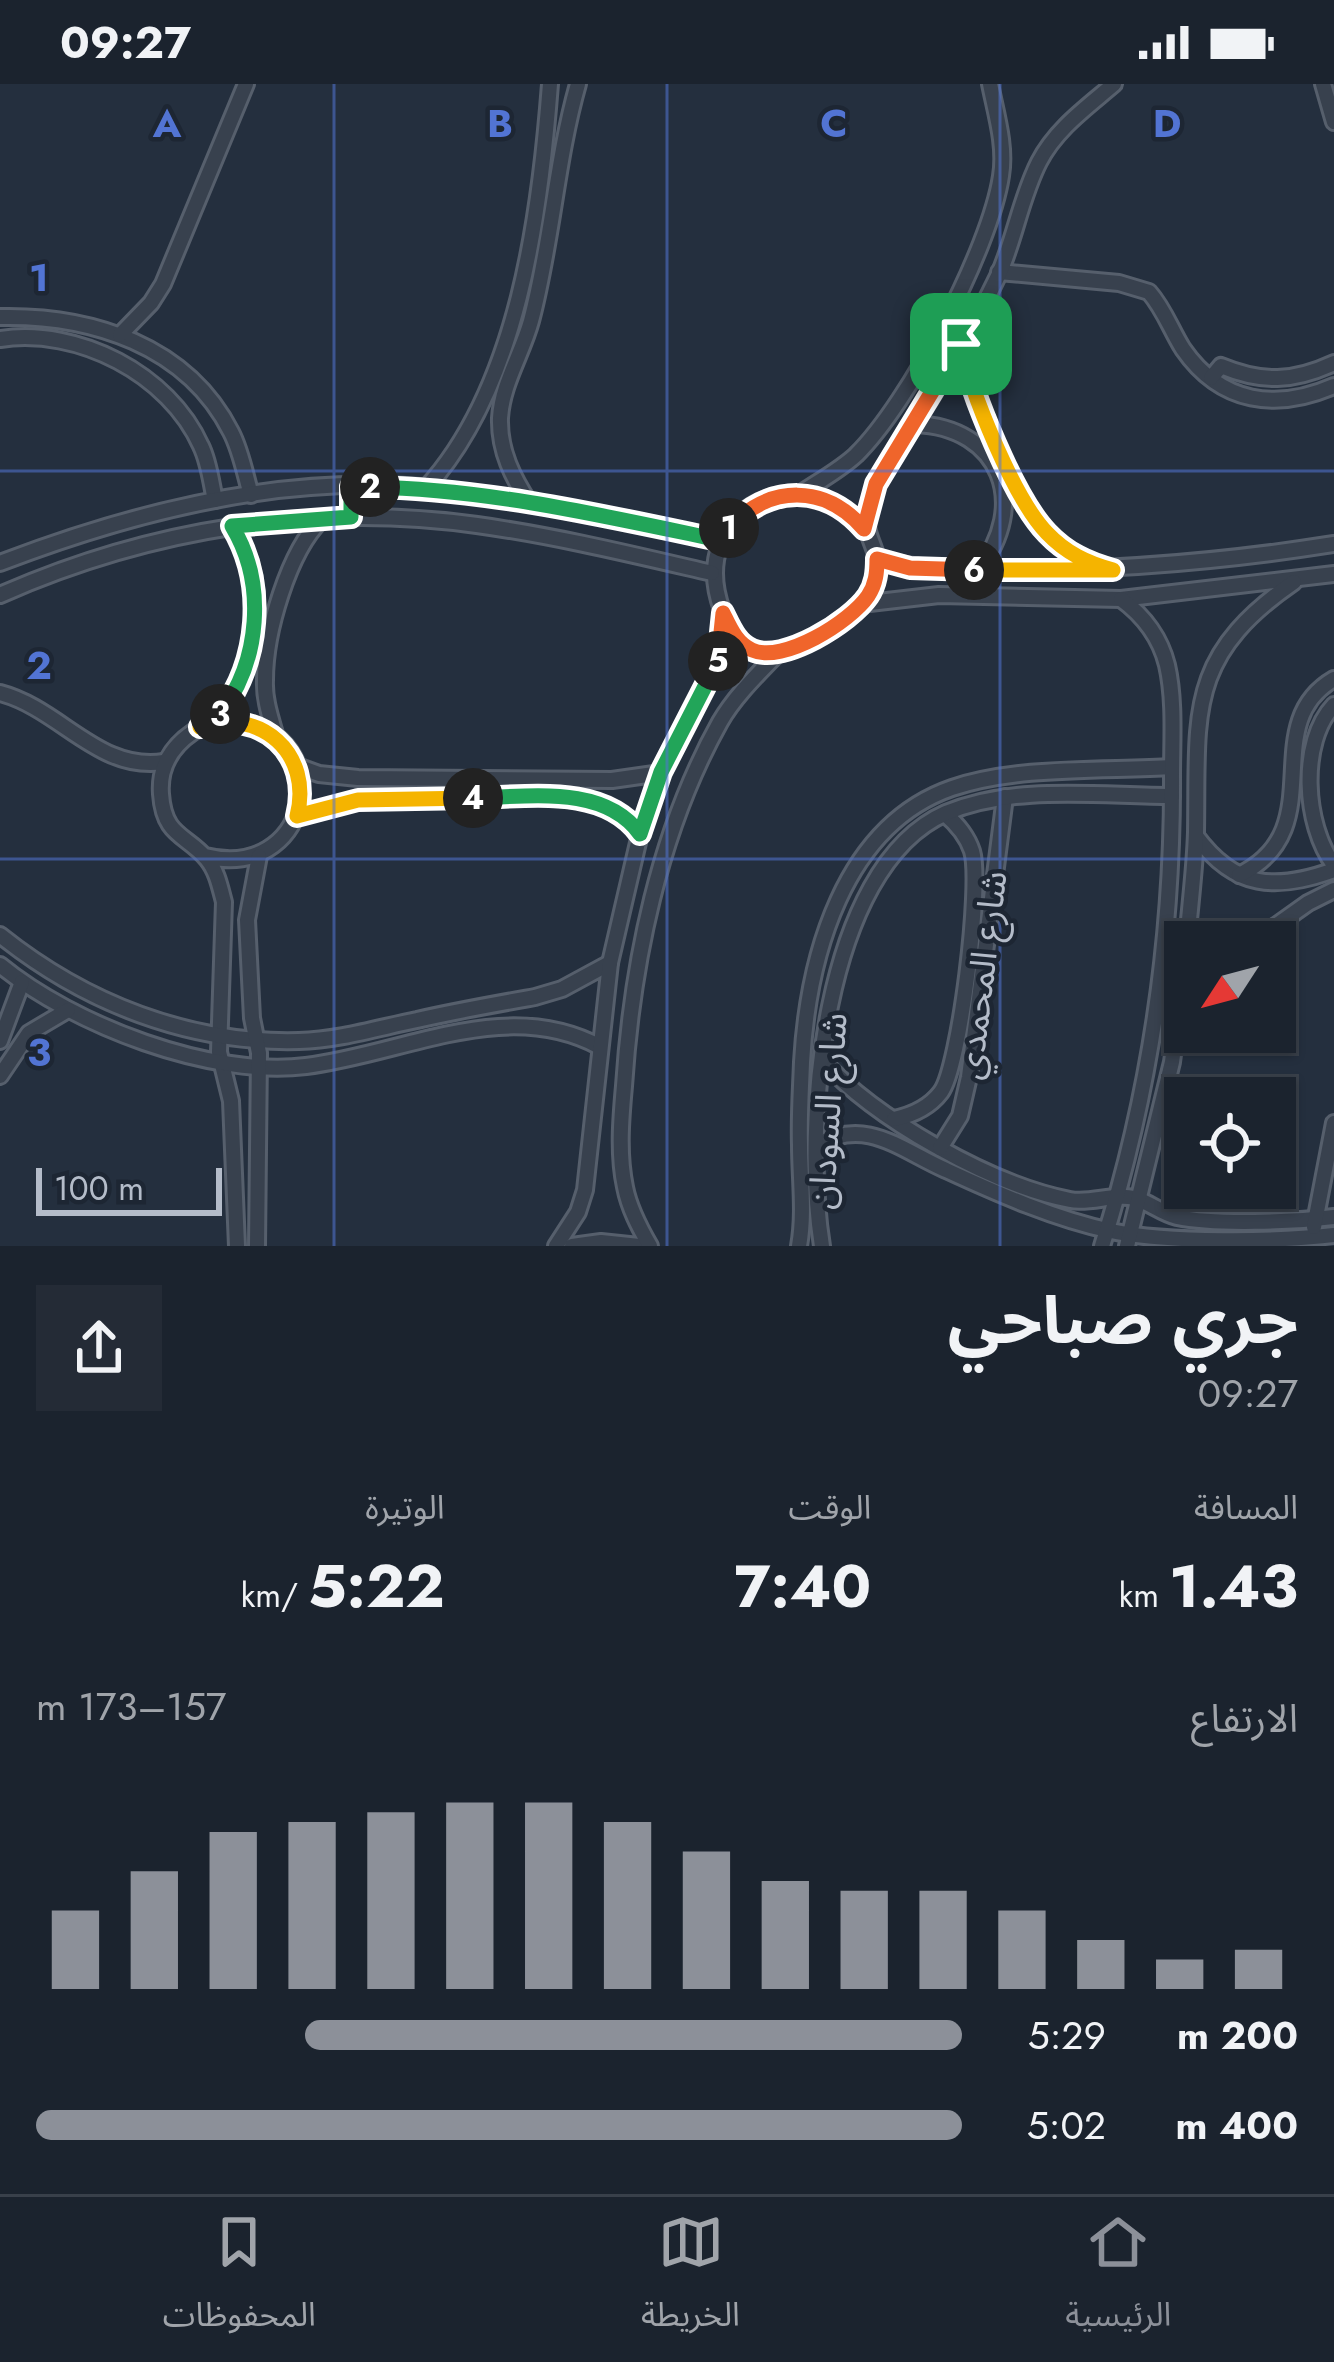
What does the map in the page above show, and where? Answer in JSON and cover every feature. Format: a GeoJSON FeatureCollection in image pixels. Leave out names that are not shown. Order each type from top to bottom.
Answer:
{"type":"FeatureCollection","features":[{"type":"Feature","properties":{"kind":"street"},"geometry":{"type":"LineString","coordinates":[[120,335],[152,303],[163,284],[246,84]]}},
{"type":"Feature","properties":{"kind":"street"},"geometry":{"type":"LineString","coordinates":[[426,488],[463,442],[502,352],[531,229],[550,84]]}},
{"type":"Feature","properties":{"kind":"street"},"geometry":{"type":"LineString","coordinates":[[530,504],[508,464],[500,419],[505,389],[530,323],[578,84]]}},
{"type":"Feature","properties":{"kind":"street"},"geometry":{"type":"LineString","coordinates":[[803,492],[844,508],[864,529],[877,559],[874,584],[861,604],[809,640],[765,653],[740,642],[723,613],[712,573],[719,540],[748,510],[803,492],[853,458],[882,424],[930,346],[969,268],[1002,174],[990,84]]}},
{"type":"Feature","properties":{"kind":"street"},"geometry":{"type":"LineString","coordinates":[[864,529],[876,484],[915,424],[999,272],[1044,154],[1065,126],[1114,84]]}},
{"type":"Feature","properties":{"kind":"street"},"geometry":{"type":"LineString","coordinates":[[1323,84],[1334,122]]}},
{"type":"Feature","properties":{"kind":"street"},"geometry":{"type":"LineString","coordinates":[[999,272],[1119,283],[1149,292],[1182,347],[1210,378],[1253,400],[1299,400],[1334,386]]}},
{"type":"Feature","properties":{"kind":"street"},"geometry":{"type":"LineString","coordinates":[[0,316],[45,316],[94,325],[165,357],[213,403],[232,433],[250,495]]}},
{"type":"Feature","properties":{"kind":"street"},"geometry":{"type":"LineString","coordinates":[[0,340],[59,341],[105,355],[147,379],[188,421],[202,447],[215,500]]}},
{"type":"Feature","properties":{"kind":"street"},"geometry":{"type":"LineString","coordinates":[[961,344],[977,403],[1031,512],[1074,556],[1113,570]]}},
{"type":"Feature","properties":{"kind":"street"},"geometry":{"type":"LineString","coordinates":[[1210,378],[1221,365],[1264,380],[1286,380],[1334,363]]}},
{"type":"Feature","properties":{"kind":"street"},"geometry":{"type":"LineString","coordinates":[[915,424],[956,430],[974,441],[999,473],[1005,514],[1001,534],[978,570]]}},
{"type":"Feature","properties":{"kind":"street"},"geometry":{"type":"LineString","coordinates":[[351,487],[351,517]]}},
{"type":"Feature","properties":{"kind":"street"},"geometry":{"type":"LineString","coordinates":[[0,563],[115,523],[215,500],[351,487],[426,488],[719,540]]}},
{"type":"Feature","properties":{"kind":"street"},"geometry":{"type":"LineString","coordinates":[[0,595],[120,549],[232,526],[351,517],[476,524],[712,573]]}},
{"type":"Feature","properties":{"kind":"street"},"geometry":{"type":"LineString","coordinates":[[232,526],[254,574],[256,592],[241,681],[219,715],[184,738],[164,762],[160,791],[173,831],[205,856],[223,861],[259,856],[275,846],[297,816],[301,800],[297,766],[276,737],[266,703],[266,664],[290,564],[308,532],[322,519]]}},
{"type":"Feature","properties":{"kind":"street"},"geometry":{"type":"LineString","coordinates":[[115,523],[120,549]]}},
{"type":"Feature","properties":{"kind":"street"},"geometry":{"type":"LineString","coordinates":[[877,559],[910,568],[1113,570],[1334,544]]}},
{"type":"Feature","properties":{"kind":"street"},"geometry":{"type":"LineString","coordinates":[[861,604],[939,595],[1121,599],[1334,574]]}},
{"type":"Feature","properties":{"kind":"street"},"geometry":{"type":"LineString","coordinates":[[1189,921],[1196,836],[1195,738],[1201,696],[1221,655],[1248,618],[1296,581]]}},
{"type":"Feature","properties":{"kind":"street"},"geometry":{"type":"LineString","coordinates":[[1105,1238],[1118,1198],[1157,1007],[1172,796],[1167,665],[1142,615],[1121,599]]}},
{"type":"Feature","properties":{"kind":"street"},"geometry":{"type":"LineString","coordinates":[[556,1246],[578,1212],[585,1190],[610,963],[640,834],[661,772],[718,662],[723,613]]}},
{"type":"Feature","properties":{"kind":"street"},"geometry":{"type":"LineString","coordinates":[[650,1246],[632,1210],[622,1166],[626,1057],[638,967],[668,847],[689,788],[720,721],[779,652]]}},
{"type":"Feature","properties":{"kind":"street"},"geometry":{"type":"LineString","coordinates":[[1239,874],[1266,859],[1285,835],[1293,805],[1301,717],[1315,694],[1334,679]]}},
{"type":"Feature","properties":{"kind":"street"},"geometry":{"type":"LineString","coordinates":[[0,693],[24,699],[120,761],[164,762]]}},
{"type":"Feature","properties":{"kind":"street"},"geometry":{"type":"LineString","coordinates":[[1196,836],[1222,865],[1279,884],[1334,867],[1316,829],[1312,770],[1317,729],[1334,705]]}},
{"type":"Feature","properties":{"kind":"street"},"geometry":{"type":"LineString","coordinates":[[200,727],[216,722],[248,723],[276,737]]}},
{"type":"Feature","properties":{"kind":"street"},"geometry":{"type":"LineString","coordinates":[[297,766],[319,774],[358,778],[612,780],[661,772]]}},
{"type":"Feature","properties":{"kind":"street","name":"شارع السودان"},"geometry":{"type":"LineString","coordinates":[[799,1246],[807,1022],[836,905],[862,855],[903,813],[956,787],[1009,777],[1172,767]]}},
{"type":"Feature","properties":{"kind":"street","name":"شارع السودان"},"geometry":{"type":"LineString","coordinates":[[822,1246],[818,1145],[822,1060],[838,969],[866,891],[898,845],[945,814],[1005,797],[1172,796]]}},
{"type":"Feature","properties":{"kind":"street","name":"شارع المحمدي"},"geometry":{"type":"LineString","coordinates":[[940,1148],[952,1133],[966,1097],[1005,797]]}},
{"type":"Feature","properties":{"kind":"street"},"geometry":{"type":"LineString","coordinates":[[297,816],[358,800],[568,798],[609,807],[628,818],[640,834]]}},
{"type":"Feature","properties":{"kind":"street","name":"شارع المحمدي"},"geometry":{"type":"LineString","coordinates":[[894,1119],[929,1105],[951,1072],[972,927],[975,867],[966,837],[945,814]]}},
{"type":"Feature","properties":{"kind":"street"},"geometry":{"type":"LineString","coordinates":[[205,856],[218,879],[226,925],[219,1037],[231,1101],[237,1246]]}},
{"type":"Feature","properties":{"kind":"street"},"geometry":{"type":"LineString","coordinates":[[257,1246],[259,1066],[247,920],[259,856]]}},
{"type":"Feature","properties":{"kind":"street"},"geometry":{"type":"LineString","coordinates":[[1283,921],[1334,890]]}},
{"type":"Feature","properties":{"kind":"street"},"geometry":{"type":"LineString","coordinates":[[0,935],[32,961],[103,1000],[219,1037],[256,1040],[342,1037],[535,997],[562,989],[610,963]]}},
{"type":"Feature","properties":{"kind":"street"},"geometry":{"type":"LineString","coordinates":[[0,965],[68,1010],[222,1066],[303,1067],[510,1024],[548,1027],[600,1047]]}},
{"type":"Feature","properties":{"kind":"street"},"geometry":{"type":"LineString","coordinates":[[0,1041],[22,982]]}},
{"type":"Feature","properties":{"kind":"street"},"geometry":{"type":"LineString","coordinates":[[0,1076],[29,1033],[68,1010]]}},
{"type":"Feature","properties":{"kind":"street"},"geometry":{"type":"LineString","coordinates":[[1129,1240],[1173,1053]]}},
{"type":"Feature","properties":{"kind":"street"},"geometry":{"type":"LineString","coordinates":[[822,1060],[855,1093],[940,1148],[1056,1196],[1082,1201],[1139,1200],[1162,1213],[1196,1220],[1334,1216]]}},
{"type":"Feature","properties":{"kind":"street"},"geometry":{"type":"LineString","coordinates":[[1312,1238],[1334,1123]]}},
{"type":"Feature","properties":{"kind":"street"},"geometry":{"type":"LineString","coordinates":[[818,1145],[848,1132],[881,1136],[1105,1238],[1334,1235]]}},
{"type":"Feature","properties":{"kind":"street"},"geometry":{"type":"LineString","coordinates":[[572,1246],[601,1242],[639,1246]]}},
{"type":"Feature","properties":{"kind":"route"},"geometry":{"type":"LineString","coordinates":[[961,344],[977,403],[1031,512],[1074,556],[1113,570],[946,570],[910,568],[877,559],[874,584],[861,604],[809,640],[779,652],[752,650],[740,642],[723,613],[718,662],[661,772],[640,834],[628,818],[609,807],[568,798],[358,800],[297,816],[301,783],[297,766],[276,737],[248,723],[216,722],[200,727],[219,715],[231,699],[241,681],[250,638],[254,574],[232,526],[351,517],[351,487],[426,488],[719,540],[748,510],[803,492],[844,508],[864,529],[876,484],[961,344]]}}]}
